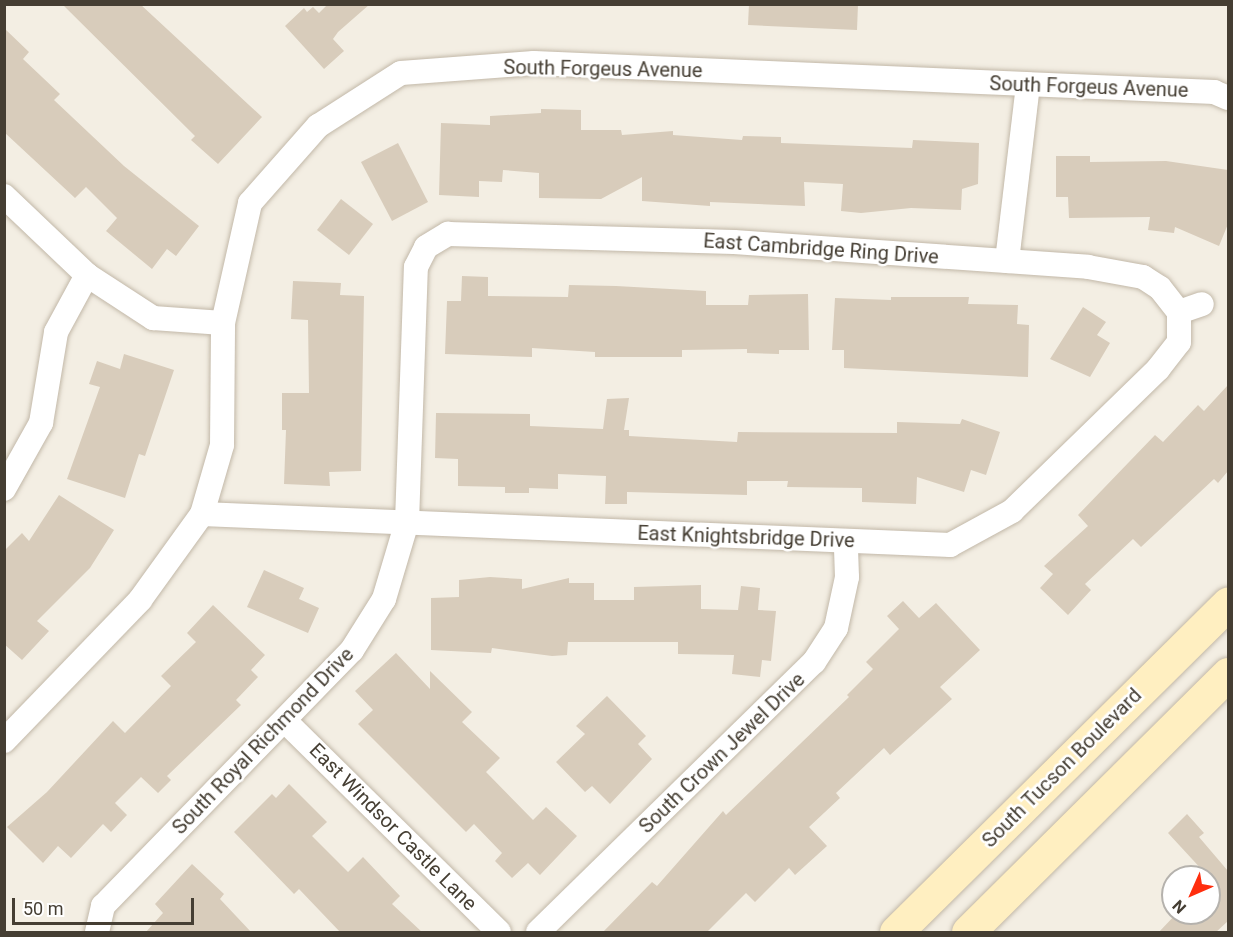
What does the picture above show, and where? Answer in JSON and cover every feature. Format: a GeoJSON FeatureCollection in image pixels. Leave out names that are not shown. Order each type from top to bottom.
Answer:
{"type":"FeatureCollection","features":[{"type":"Feature","properties":{"kind":"main road","name":"South Tucson Boulevard"},"geometry":{"type":"LineString","coordinates":[[896,933],[1228,603]]}},
{"type":"Feature","properties":{"kind":"main road"},"geometry":{"type":"LineString","coordinates":[[968,933],[1228,674]]}},
{"type":"Feature","properties":{"kind":"street","name":"South Forgeus Avenue"},"geometry":{"type":"LineString","coordinates":[[4,741],[140,600],[202,514],[222,445],[223,323],[250,203],[318,126],[401,73],[534,63],[1214,92],[1228,98]]}},
{"type":"Feature","properties":{"kind":"street"},"geometry":{"type":"LineString","coordinates":[[1007,261],[1028,85]]}},
{"type":"Feature","properties":{"kind":"street"},"geometry":{"type":"LineString","coordinates":[[4,196],[87,275],[153,318],[223,323]]}},
{"type":"Feature","properties":{"kind":"street","name":"East Cambridge Ring Drive"},"geometry":{"type":"LineString","coordinates":[[426,247],[448,234],[734,242],[1088,267],[1143,277],[1191,308]]}},
{"type":"Feature","properties":{"kind":"street","name":"South Royal Richmond Drive"},"geometry":{"type":"LineString","coordinates":[[97,933],[103,906],[286,722],[352,650],[384,599],[407,522],[416,267],[426,247]]}},
{"type":"Feature","properties":{"kind":"street"},"geometry":{"type":"LineString","coordinates":[[4,489],[41,423],[56,332],[87,275]]}},
{"type":"Feature","properties":{"kind":"street","name":"East Knightsbridge Drive"},"geometry":{"type":"LineString","coordinates":[[202,514],[950,546],[1012,511],[1158,369],[1179,342],[1191,308]]}},
{"type":"Feature","properties":{"kind":"street","name":"South Crown Jewel Drive"},"geometry":{"type":"LineString","coordinates":[[538,933],[814,662],[836,628],[847,577],[846,541]]}},
{"type":"Feature","properties":{"kind":"street","name":"East Windsor Castle Lane"},"geometry":{"type":"LineString","coordinates":[[286,722],[500,933]]}},
{"type":"Feature","properties":{"kind":"building"},"geometry":{"type":"Polygon","coordinates":[[[62,4],[140,4],[262,117],[218,164],[191,140],[195,136],[62,4]]]}},
{"type":"Feature","properties":{"kind":"building"},"geometry":{"type":"Polygon","coordinates":[[[328,4],[370,4],[333,39],[344,51],[324,69],[285,26],[304,8],[307,12],[313,7],[319,13],[328,4]]]}},
{"type":"Feature","properties":{"kind":"building"},"geometry":{"type":"Polygon","coordinates":[[[749,4],[858,4],[857,30],[748,25],[749,4]]]}},
{"type":"Feature","properties":{"kind":"building"},"geometry":{"type":"Polygon","coordinates":[[[4,28],[29,52],[23,59],[60,94],[54,100],[124,166],[199,226],[176,256],[167,249],[152,269],[106,231],[117,218],[86,187],[75,198],[4,132],[4,28]]]}},
{"type":"Feature","properties":{"kind":"building"},"geometry":{"type":"Polygon","coordinates":[[[541,109],[581,110],[581,130],[621,130],[622,135],[673,131],[673,135],[742,140],[743,136],[781,137],[781,143],[912,148],[913,140],[979,143],[978,184],[962,189],[961,210],[911,208],[861,213],[841,211],[843,184],[804,182],[805,206],[710,202],[710,206],[642,201],[642,177],[601,199],[539,198],[539,173],[503,170],[502,182],[479,181],[479,197],[439,195],[441,123],[490,125],[490,116],[541,113],[541,109]]]}},
{"type":"Feature","properties":{"kind":"building"},"geometry":{"type":"Polygon","coordinates":[[[398,143],[428,202],[392,221],[361,162],[398,143]]]}},
{"type":"Feature","properties":{"kind":"building"},"geometry":{"type":"Polygon","coordinates":[[[1056,156],[1090,156],[1090,162],[1166,161],[1228,170],[1228,224],[1219,246],[1175,227],[1174,233],[1148,230],[1150,217],[1069,218],[1068,197],[1056,197],[1056,156]]]}},
{"type":"Feature","properties":{"kind":"building"},"geometry":{"type":"Polygon","coordinates":[[[341,199],[373,224],[349,255],[317,230],[341,199]]]}},
{"type":"Feature","properties":{"kind":"building"},"geometry":{"type":"Polygon","coordinates":[[[462,276],[488,277],[488,296],[568,297],[569,285],[616,286],[706,291],[706,305],[748,305],[749,295],[808,294],[809,350],[779,350],[779,354],[747,353],[747,349],[682,350],[682,357],[595,357],[595,352],[532,348],[532,357],[445,354],[447,301],[461,301],[462,276]]]}},
{"type":"Feature","properties":{"kind":"building"},"geometry":{"type":"Polygon","coordinates":[[[293,281],[341,283],[340,295],[364,296],[361,471],[329,472],[330,486],[284,484],[286,430],[282,430],[282,393],[309,393],[308,320],[291,319],[293,281]]]}},
{"type":"Feature","properties":{"kind":"building"},"geometry":{"type":"Polygon","coordinates":[[[891,297],[969,297],[968,304],[1018,305],[1017,324],[1029,325],[1028,377],[844,368],[844,350],[832,350],[835,298],[891,300],[891,297]]]}},
{"type":"Feature","properties":{"kind":"building"},"geometry":{"type":"Polygon","coordinates":[[[1083,307],[1106,322],[1097,335],[1110,343],[1090,377],[1050,359],[1083,307]]]}},
{"type":"Feature","properties":{"kind":"building"},"geometry":{"type":"Polygon","coordinates":[[[124,354],[174,370],[145,456],[139,454],[125,498],[67,479],[100,387],[89,384],[97,361],[120,369],[124,354]]]}},
{"type":"Feature","properties":{"kind":"building"},"geometry":{"type":"Polygon","coordinates":[[[1228,385],[1228,471],[1218,483],[1214,479],[1141,547],[1133,539],[1085,584],[1091,590],[1068,615],[1040,588],[1053,574],[1044,566],[1088,526],[1078,515],[1155,435],[1163,442],[1198,405],[1204,411],[1228,385]]]}},
{"type":"Feature","properties":{"kind":"building"},"geometry":{"type":"Polygon","coordinates":[[[629,398],[624,430],[629,430],[629,436],[737,442],[738,432],[897,433],[897,422],[960,424],[962,419],[1000,432],[986,475],[971,470],[964,492],[917,477],[916,504],[862,502],[862,488],[787,487],[788,481],[747,481],[747,495],[627,492],[627,504],[605,504],[606,476],[558,474],[558,489],[529,488],[529,493],[505,493],[505,487],[458,486],[458,459],[435,458],[436,413],[530,414],[530,426],[603,429],[607,399],[629,398]]]}},
{"type":"Feature","properties":{"kind":"building"},"geometry":{"type":"Polygon","coordinates":[[[59,495],[114,530],[90,568],[37,621],[49,631],[22,660],[4,644],[4,551],[22,533],[29,541],[59,495]]]}},
{"type":"Feature","properties":{"kind":"building"},"geometry":{"type":"Polygon","coordinates":[[[264,570],[304,588],[299,599],[319,608],[308,633],[247,607],[264,570]]]}},
{"type":"Feature","properties":{"kind":"building"},"geometry":{"type":"Polygon","coordinates":[[[490,577],[522,579],[522,589],[569,578],[569,583],[594,583],[594,600],[634,600],[634,587],[701,585],[701,609],[738,610],[741,586],[760,588],[758,610],[776,611],[771,661],[762,660],[760,677],[732,674],[734,655],[678,654],[678,642],[568,642],[567,655],[552,656],[492,648],[491,653],[431,650],[431,598],[459,597],[459,580],[490,577]]]}},
{"type":"Feature","properties":{"kind":"building"},"geometry":{"type":"Polygon","coordinates":[[[903,601],[919,618],[936,603],[980,650],[940,687],[952,699],[890,755],[884,748],[836,793],[840,798],[809,827],[827,846],[795,875],[789,868],[755,902],[746,893],[706,933],[602,933],[652,882],[657,886],[723,811],[726,815],[849,697],[847,695],[873,669],[866,662],[899,629],[887,616],[903,601]]]}},
{"type":"Feature","properties":{"kind":"building"},"geometry":{"type":"Polygon","coordinates":[[[213,605],[265,655],[251,670],[258,677],[236,700],[241,705],[167,776],[171,780],[158,793],[141,777],[115,803],[127,815],[111,832],[103,824],[71,858],[58,846],[43,863],[7,827],[47,792],[113,721],[125,733],[171,686],[161,676],[196,642],[187,633],[213,605]]]}},
{"type":"Feature","properties":{"kind":"building"},"geometry":{"type":"Polygon","coordinates":[[[396,653],[430,689],[430,671],[472,712],[462,722],[500,758],[486,772],[533,820],[546,807],[577,836],[540,875],[528,863],[512,878],[495,861],[502,853],[474,824],[466,832],[358,724],[373,710],[355,691],[396,653]]]}},
{"type":"Feature","properties":{"kind":"building"},"geometry":{"type":"Polygon","coordinates":[[[607,696],[646,736],[638,744],[652,759],[610,804],[592,786],[585,792],[556,762],[585,734],[576,726],[607,696]]]}},
{"type":"Feature","properties":{"kind":"building"},"geometry":{"type":"Polygon","coordinates":[[[289,784],[327,822],[312,836],[348,872],[363,857],[400,896],[392,904],[423,933],[341,933],[299,889],[294,894],[234,832],[272,794],[276,798],[289,784]]]}},
{"type":"Feature","properties":{"kind":"building"},"geometry":{"type":"Polygon","coordinates":[[[1187,814],[1204,833],[1199,837],[1228,871],[1228,921],[1215,933],[1158,933],[1166,925],[1221,925],[1221,865],[1198,865],[1168,833],[1187,814]]]}},
{"type":"Feature","properties":{"kind":"building"},"geometry":{"type":"Polygon","coordinates":[[[192,864],[224,894],[220,899],[252,933],[145,933],[163,913],[155,904],[192,864]]]}}]}
